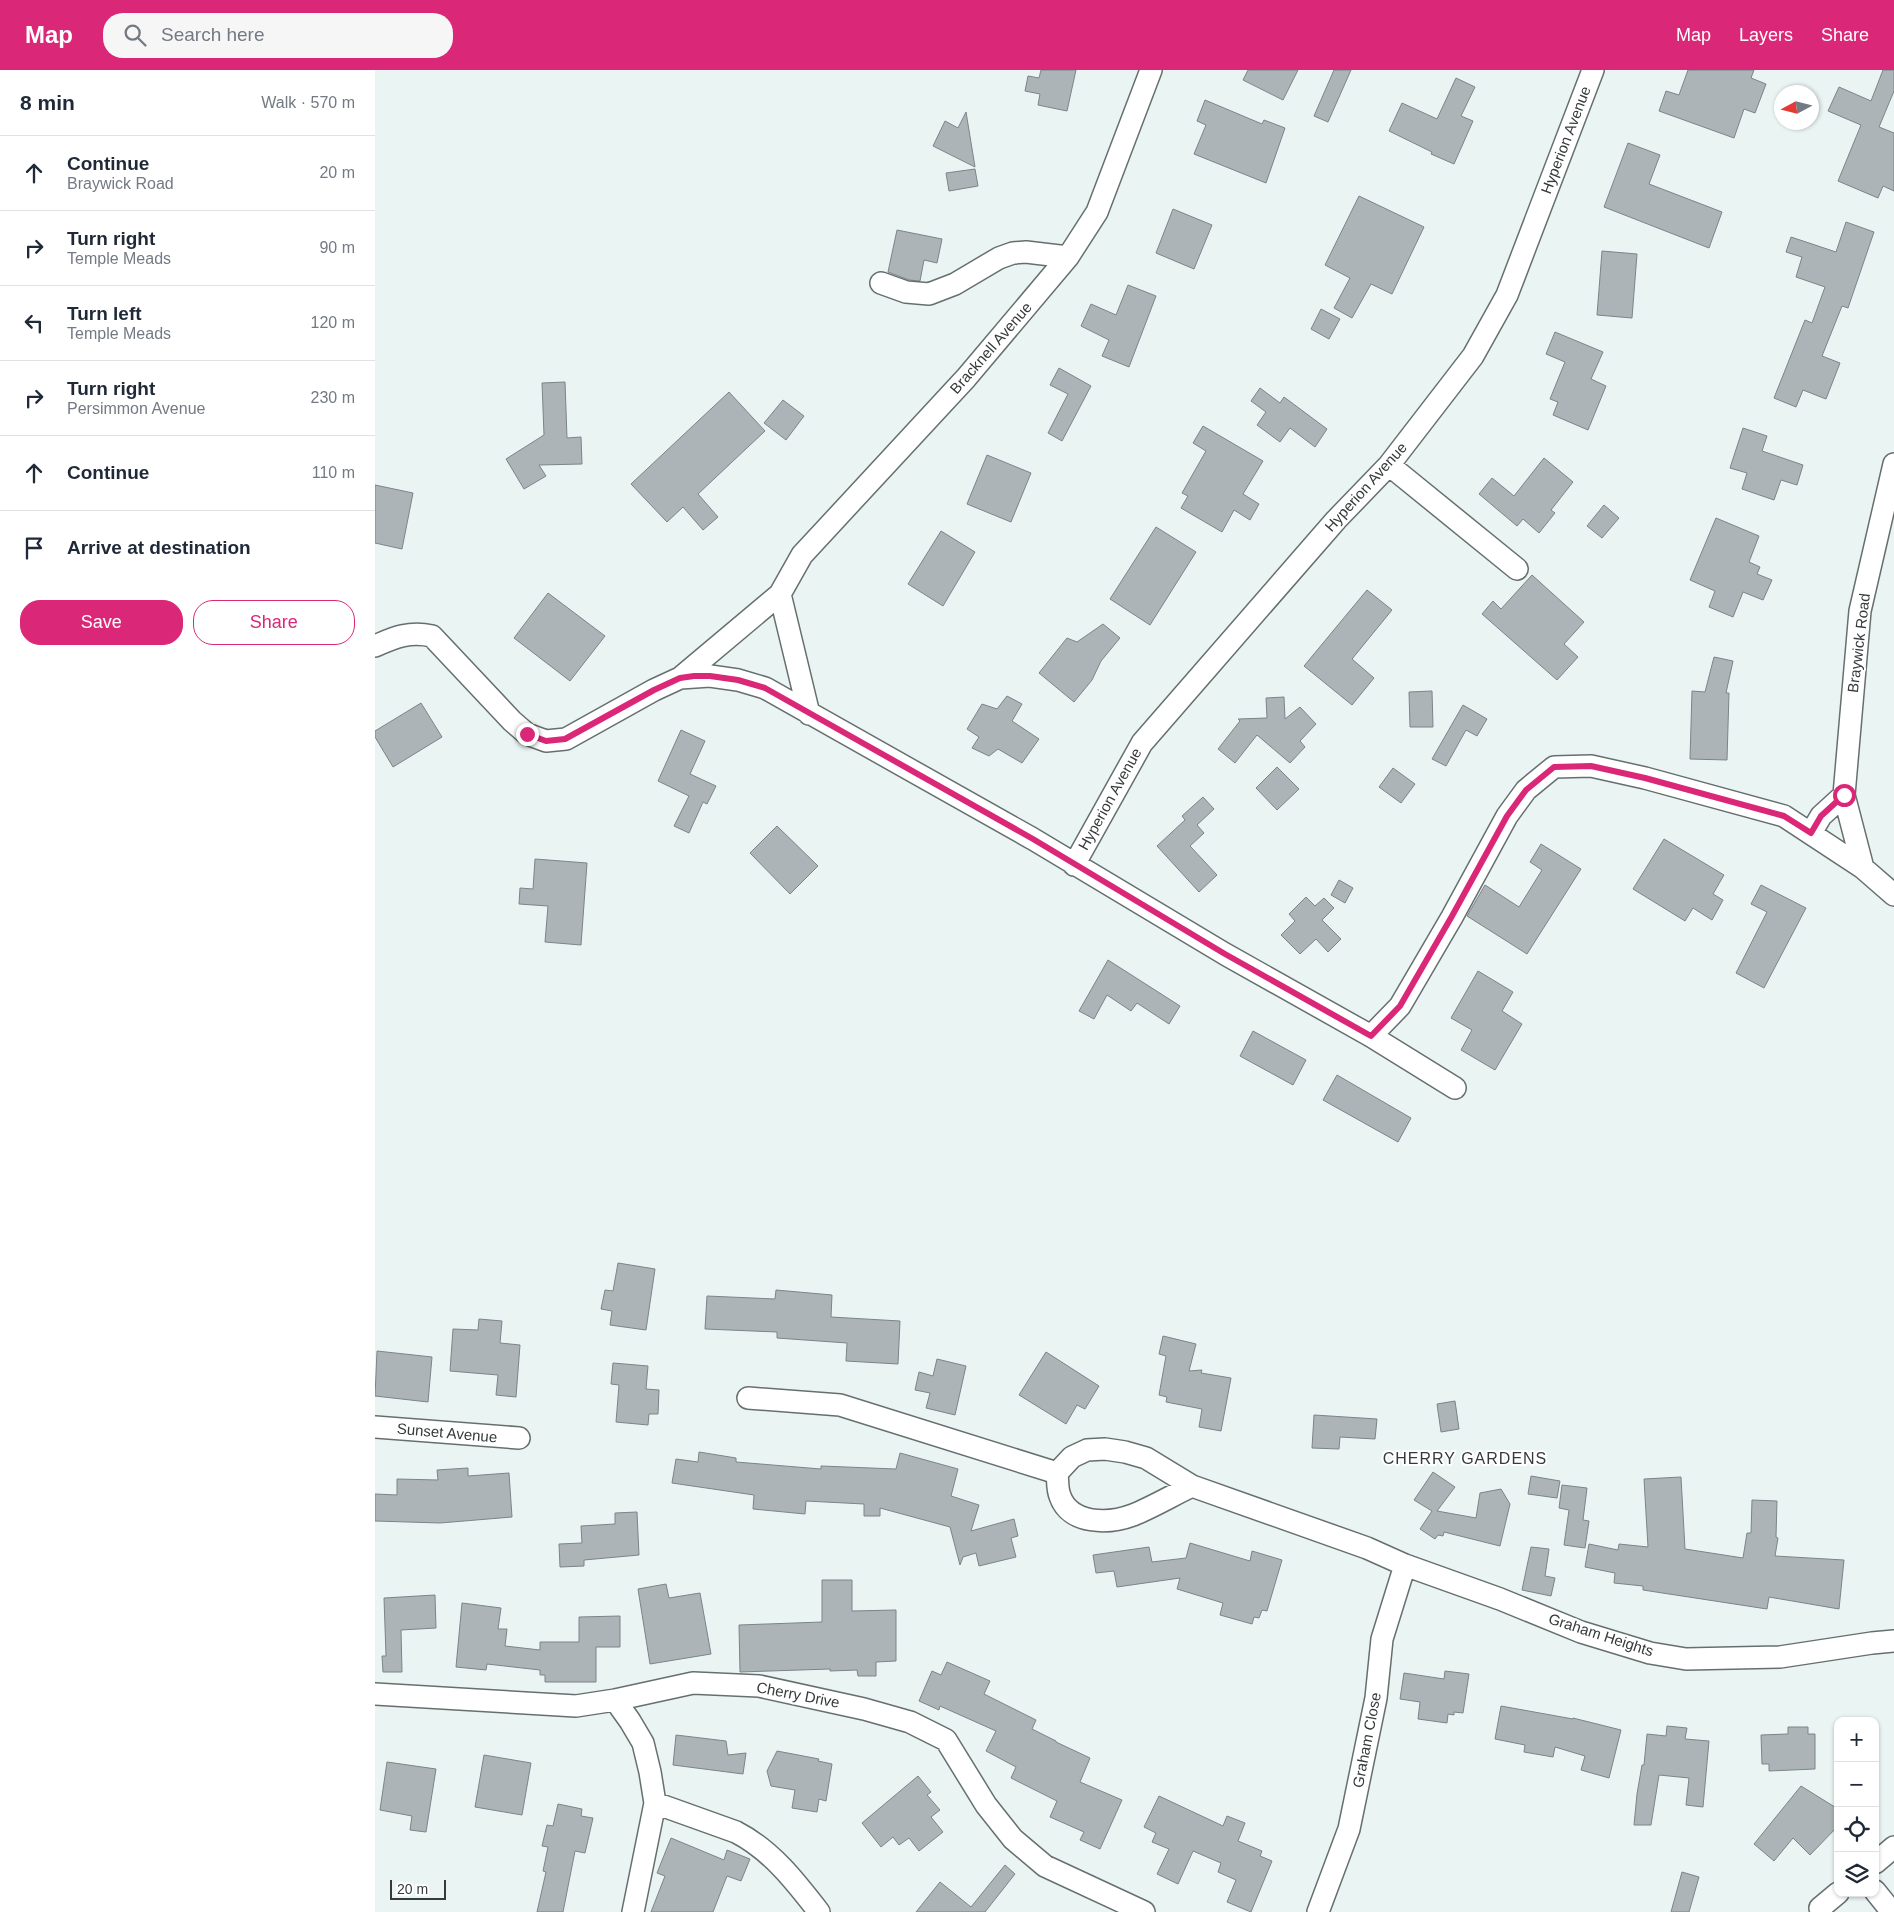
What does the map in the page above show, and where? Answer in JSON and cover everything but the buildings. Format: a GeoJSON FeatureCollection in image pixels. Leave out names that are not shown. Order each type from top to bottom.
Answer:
{"type":"FeatureCollection","features":[{"type":"Feature","properties":{"kind":"street","name":"Bracknell Avenue"},"geometry":{"type":"LineString","coordinates":[[780,594],[802,555],[966,378],[1068,257],[1097,212],[1151,70]]}},
{"type":"Feature","properties":{"kind":"street","name":"Hyperion Avenue"},"geometry":{"type":"LineString","coordinates":[[1074,865],[1142,743],[1336,520],[1389,465],[1473,356],[1507,295],[1593,70]]}},
{"type":"Feature","properties":{"kind":"street"},"geometry":{"type":"LineString","coordinates":[[881,284],[906,292],[929,294],[955,284],[999,258],[1013,253],[1026,252],[1068,257]]}},
{"type":"Feature","properties":{"kind":"street","name":"Braywick Road"},"geometry":{"type":"LineString","coordinates":[[1863,868],[1844,795],[1860,611],[1894,464]]}},
{"type":"Feature","properties":{"kind":"street"},"geometry":{"type":"LineString","coordinates":[[1389,465],[1517,569]]}},
{"type":"Feature","properties":{"kind":"street"},"geometry":{"type":"LineString","coordinates":[[375,646],[402,634],[418,633],[432,636],[512,721],[527,734],[546,741],[565,739],[654,690],[680,678],[780,594],[809,714]]}},
{"type":"Feature","properties":{"kind":"street"},"geometry":{"type":"LineString","coordinates":[[680,678],[710,676],[738,680],[765,688],[1033,839],[1225,954],[1371,1036],[1455,1088]]}},
{"type":"Feature","properties":{"kind":"street"},"geometry":{"type":"LineString","coordinates":[[1371,1036],[1400,1006],[1507,816],[1526,790],[1554,767],[1591,766],[1645,778],[1784,816],[1863,868],[1894,895]]}},
{"type":"Feature","properties":{"kind":"street"},"geometry":{"type":"LineString","coordinates":[[1811,833],[1821,816],[1844,795]]}},
{"type":"Feature","properties":{"kind":"street"},"geometry":{"type":"LineString","coordinates":[[748,1398],[840,1405],[1057,1473],[1060,1496],[1070,1511],[1086,1520],[1104,1520],[1132,1515],[1192,1486]]}},
{"type":"Feature","properties":{"kind":"street","name":"Sunset Avenue"},"geometry":{"type":"LineString","coordinates":[[375,1427],[519,1438]]}},
{"type":"Feature","properties":{"kind":"street","name":"Graham Heights"},"geometry":{"type":"LineString","coordinates":[[1057,1473],[1072,1457],[1087,1450],[1105,1449],[1146,1458],[1192,1486],[1367,1548],[1405,1565],[1500,1599],[1581,1632],[1659,1655],[1686,1659],[1780,1656],[1894,1641]]}},
{"type":"Feature","properties":{"kind":"street","name":"Graham Close"},"geometry":{"type":"LineString","coordinates":[[1318,1912],[1349,1829],[1376,1698],[1382,1639],[1405,1565]]}},
{"type":"Feature","properties":{"kind":"street","name":"Cherry Drive"},"geometry":{"type":"LineString","coordinates":[[375,1694],[576,1706],[615,1700],[693,1683],[759,1686],[864,1709],[911,1722],[946,1740],[987,1805],[1013,1839],[1045,1866],[1144,1912]]}},
{"type":"Feature","properties":{"kind":"street"},"geometry":{"type":"LineString","coordinates":[[615,1700],[643,1744],[651,1772],[655,1802],[633,1912]]}},
{"type":"Feature","properties":{"kind":"street"},"geometry":{"type":"LineString","coordinates":[[655,1802],[736,1832],[748,1839],[774,1859],[795,1880],[819,1912]]}},
{"type":"Feature","properties":{"kind":"street"},"geometry":{"type":"LineString","coordinates":[[1879,1860],[1894,1847]]}},
{"type":"Feature","properties":{"kind":"street"},"geometry":{"type":"LineString","coordinates":[[1819,1908],[1834,1896]]}},
{"type":"Feature","properties":{"kind":"street"},"geometry":{"type":"LineString","coordinates":[[1879,1896],[1893,1912]]}},
{"type":"Feature","properties":{"kind":"district","name":"CHERRY GARDENS"},"geometry":{"type":"Point","coordinates":[1465,1458]}},
{"type":"Feature","properties":{"kind":"route"},"geometry":{"type":"LineString","coordinates":[[527,734],[546,741],[565,739],[654,690],[680,678],[710,676],[738,680],[765,688],[1033,839],[1225,954],[1371,1036],[1400,1006],[1507,816],[1526,790],[1554,767],[1591,766],[1645,778],[1784,816],[1811,833],[1821,816],[1844,795]]}}]}
